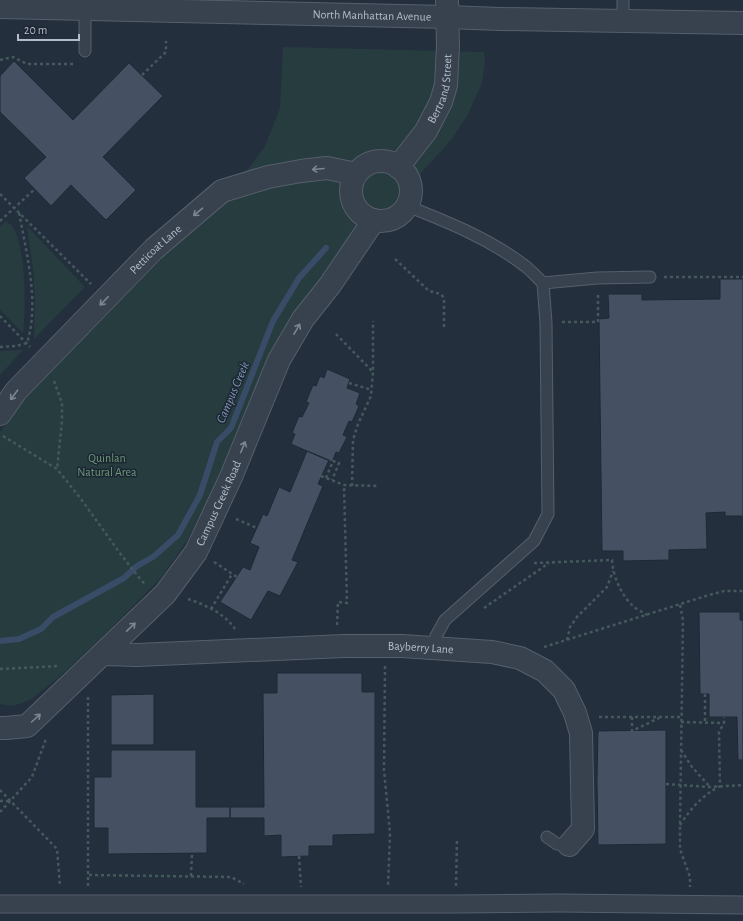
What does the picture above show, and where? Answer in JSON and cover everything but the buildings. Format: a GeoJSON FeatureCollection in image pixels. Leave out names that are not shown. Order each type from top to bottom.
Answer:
{"type":"FeatureCollection","features":[{"type":"Feature","properties":{"kind":"street","name":"North Manhattan Avenue"},"geometry":{"type":"LineString","coordinates":[[0,7],[92,6],[447,8],[501,19],[623,10],[743,23]]}},
{"type":"Feature","properties":{"kind":"street","name":"Bertrand Street"},"geometry":{"type":"LineString","coordinates":[[398,166],[426,131],[440,102],[446,85],[448,46],[447,8]]}},
{"type":"Feature","properties":{"kind":"street"},"geometry":{"type":"LineString","coordinates":[[382,161],[398,166],[407,177],[411,186],[411,197],[407,206],[400,214],[392,219],[384,221],[374,220],[362,214],[353,203],[351,194],[352,183],[356,174],[363,167],[372,162],[382,161]]}},
{"type":"Feature","properties":{"kind":"street","name":"Petticoat Lane"},"geometry":{"type":"LineString","coordinates":[[0,414],[16,391],[154,249],[222,191],[268,177],[301,171],[326,168],[356,174]]}},
{"type":"Feature","properties":{"kind":"street","name":"Campus Creek Road"},"geometry":{"type":"LineString","coordinates":[[0,728],[27,726],[165,594],[196,552],[231,477],[279,360],[303,319],[330,285],[374,220]]}},
{"type":"Feature","properties":{"kind":"street","name":"Bayberry Lane"},"geometry":{"type":"LineString","coordinates":[[104,654],[138,655],[344,646],[433,648],[492,652],[520,658],[545,672],[564,690],[575,713],[581,733],[583,829],[569,845]]}},
{"type":"Feature","properties":{"kind":"street"},"geometry":{"type":"LineString","coordinates":[[0,904],[564,903],[743,905]]}},
{"type":"Feature","properties":{"kind":"lane"},"geometry":{"type":"LineString","coordinates":[[85,51],[92,6]]}},
{"type":"Feature","properties":{"kind":"lane"},"geometry":{"type":"LineString","coordinates":[[407,206],[446,221],[496,246],[526,267],[543,283],[546,323],[548,514],[534,541],[445,620],[436,636],[433,648]]}},
{"type":"Feature","properties":{"kind":"lane"},"geometry":{"type":"LineString","coordinates":[[543,283],[597,278],[650,277]]}},
{"type":"Feature","properties":{"kind":"lane"},"geometry":{"type":"LineString","coordinates":[[547,837],[557,844],[569,845]]}},
{"type":"Feature","properties":{"kind":"path"},"geometry":{"type":"LineString","coordinates":[[142,75],[166,52],[166,41]]}},
{"type":"Feature","properties":{"kind":"path"},"geometry":{"type":"LineString","coordinates":[[0,60],[13,58],[26,64],[73,64]]}},
{"type":"Feature","properties":{"kind":"path"},"geometry":{"type":"LineString","coordinates":[[0,221],[35,189]]}},
{"type":"Feature","properties":{"kind":"path"},"geometry":{"type":"LineString","coordinates":[[0,194],[94,287]]}},
{"type":"Feature","properties":{"kind":"path"},"geometry":{"type":"LineString","coordinates":[[19,212],[29,263],[32,295],[31,331],[26,343]]}},
{"type":"Feature","properties":{"kind":"path"},"geometry":{"type":"LineString","coordinates":[[395,259],[429,291],[441,294],[444,298],[444,327]]}},
{"type":"Feature","properties":{"kind":"path"},"geometry":{"type":"LineString","coordinates":[[650,277],[743,277]]}},
{"type":"Feature","properties":{"kind":"path"},"geometry":{"type":"LineString","coordinates":[[546,323],[598,322],[597,278]]}},
{"type":"Feature","properties":{"kind":"path"},"geometry":{"type":"LineString","coordinates":[[0,316],[33,350]]}},
{"type":"Feature","properties":{"kind":"path"},"geometry":{"type":"LineString","coordinates":[[352,486],[353,440],[372,390],[373,321]]}},
{"type":"Feature","properties":{"kind":"path"},"geometry":{"type":"LineString","coordinates":[[336,334],[373,372]]}},
{"type":"Feature","properties":{"kind":"path"},"geometry":{"type":"LineString","coordinates":[[0,347],[16,346],[26,343]]}},
{"type":"Feature","properties":{"kind":"path"},"geometry":{"type":"LineString","coordinates":[[53,378],[62,403],[62,421],[57,469]]}},
{"type":"Feature","properties":{"kind":"path"},"geometry":{"type":"LineString","coordinates":[[349,382],[372,390]]}},
{"type":"Feature","properties":{"kind":"path"},"geometry":{"type":"LineString","coordinates":[[2,435],[57,469],[82,499],[122,556],[141,580]]}},
{"type":"Feature","properties":{"kind":"path"},"geometry":{"type":"LineString","coordinates":[[326,478],[333,461],[339,463],[332,480]]}},
{"type":"Feature","properties":{"kind":"path"},"geometry":{"type":"LineString","coordinates":[[321,476],[344,485],[380,486]]}},
{"type":"Feature","properties":{"kind":"path"},"geometry":{"type":"LineString","coordinates":[[337,630],[338,602],[347,602],[344,485]]}},
{"type":"Feature","properties":{"kind":"path"},"geometry":{"type":"LineString","coordinates":[[236,519],[257,528]]}},
{"type":"Feature","properties":{"kind":"path"},"geometry":{"type":"LineString","coordinates":[[483,609],[550,562],[612,560],[616,580],[624,595],[634,607],[648,615]]}},
{"type":"Feature","properties":{"kind":"path"},"geometry":{"type":"LineString","coordinates":[[212,561],[237,577]]}},
{"type":"Feature","properties":{"kind":"path"},"geometry":{"type":"LineString","coordinates":[[567,640],[570,627],[577,617],[607,587],[614,571]]}},
{"type":"Feature","properties":{"kind":"path"},"geometry":{"type":"LineString","coordinates":[[212,609],[232,574]]}},
{"type":"Feature","properties":{"kind":"path"},"geometry":{"type":"LineString","coordinates":[[538,649],[724,591],[743,591]]}},
{"type":"Feature","properties":{"kind":"path"},"geometry":{"type":"LineString","coordinates":[[185,598],[212,609],[229,619],[237,631]]}},
{"type":"Feature","properties":{"kind":"path"},"geometry":{"type":"LineString","coordinates":[[680,605],[683,620],[680,849],[690,877],[691,905]]}},
{"type":"Feature","properties":{"kind":"path"},"geometry":{"type":"LineString","coordinates":[[385,663],[384,770],[390,833],[388,904]]}},
{"type":"Feature","properties":{"kind":"path"},"geometry":{"type":"LineString","coordinates":[[0,669],[61,666]]}},
{"type":"Feature","properties":{"kind":"path"},"geometry":{"type":"LineString","coordinates":[[88,692],[88,904]]}},
{"type":"Feature","properties":{"kind":"path"},"geometry":{"type":"LineString","coordinates":[[705,694],[705,722]]}},
{"type":"Feature","properties":{"kind":"path"},"geometry":{"type":"LineString","coordinates":[[594,717],[682,717]]}},
{"type":"Feature","properties":{"kind":"path"},"geometry":{"type":"LineString","coordinates":[[632,717],[632,731],[660,717]]}},
{"type":"Feature","properties":{"kind":"path"},"geometry":{"type":"LineString","coordinates":[[720,786],[719,732],[724,723],[724,717]]}},
{"type":"Feature","properties":{"kind":"path"},"geometry":{"type":"LineString","coordinates":[[682,722],[724,723]]}},
{"type":"Feature","properties":{"kind":"path"},"geometry":{"type":"LineString","coordinates":[[0,812],[32,777],[46,738]]}},
{"type":"Feature","properties":{"kind":"path"},"geometry":{"type":"LineString","coordinates":[[681,750],[692,766],[710,787]]}},
{"type":"Feature","properties":{"kind":"path"},"geometry":{"type":"LineString","coordinates":[[666,784],[710,787],[743,785]]}},
{"type":"Feature","properties":{"kind":"path"},"geometry":{"type":"LineString","coordinates":[[680,825],[689,810],[700,799],[720,786]]}},
{"type":"Feature","properties":{"kind":"path"},"geometry":{"type":"LineString","coordinates":[[0,790],[57,849],[60,887]]}},
{"type":"Feature","properties":{"kind":"path"},"geometry":{"type":"LineString","coordinates":[[0,801],[10,801]]}},
{"type":"Feature","properties":{"kind":"path"},"geometry":{"type":"LineString","coordinates":[[89,813],[94,813]]}},
{"type":"Feature","properties":{"kind":"path"},"geometry":{"type":"LineString","coordinates":[[456,884],[457,838]]}},
{"type":"Feature","properties":{"kind":"path"},"geometry":{"type":"LineString","coordinates":[[191,876],[192,854]]}},
{"type":"Feature","properties":{"kind":"path"},"geometry":{"type":"LineString","coordinates":[[89,875],[231,877]]}},
{"type":"Feature","properties":{"kind":"green space","name":"Quinlan Natural Area"},"geometry":{"type":"Polygon","coordinates":[[[283,47],[484,52],[485,63],[482,83],[467,116],[452,139],[381,217],[233,447],[187,541],[160,579],[97,642],[57,679],[30,700],[13,706],[0,704],[0,432],[30,391],[241,178],[264,148],[280,108],[283,47]]]}},
{"type":"Feature","properties":{"kind":"green space"},"geometry":{"type":"Polygon","coordinates":[[[6,221],[12,226],[17,237],[23,263],[25,309],[23,333],[0,310],[0,227],[6,221]]]}},
{"type":"Feature","properties":{"kind":"green space"},"geometry":{"type":"Polygon","coordinates":[[[27,226],[85,287],[34,339],[35,301],[33,269],[27,226]]]}},
{"type":"Feature","properties":{"kind":"green space"},"geometry":{"type":"Polygon","coordinates":[[[23,350],[0,375],[0,351],[23,350]]]}},
{"type":"Feature","properties":{"kind":"waterway","name":"Campus Creek"},"geometry":{"type":"LineString","coordinates":[[0,641],[19,639],[41,629],[53,617],[124,578],[137,566],[153,557],[178,535],[200,495],[217,442],[231,428],[273,321],[299,278],[326,248]]}}]}
